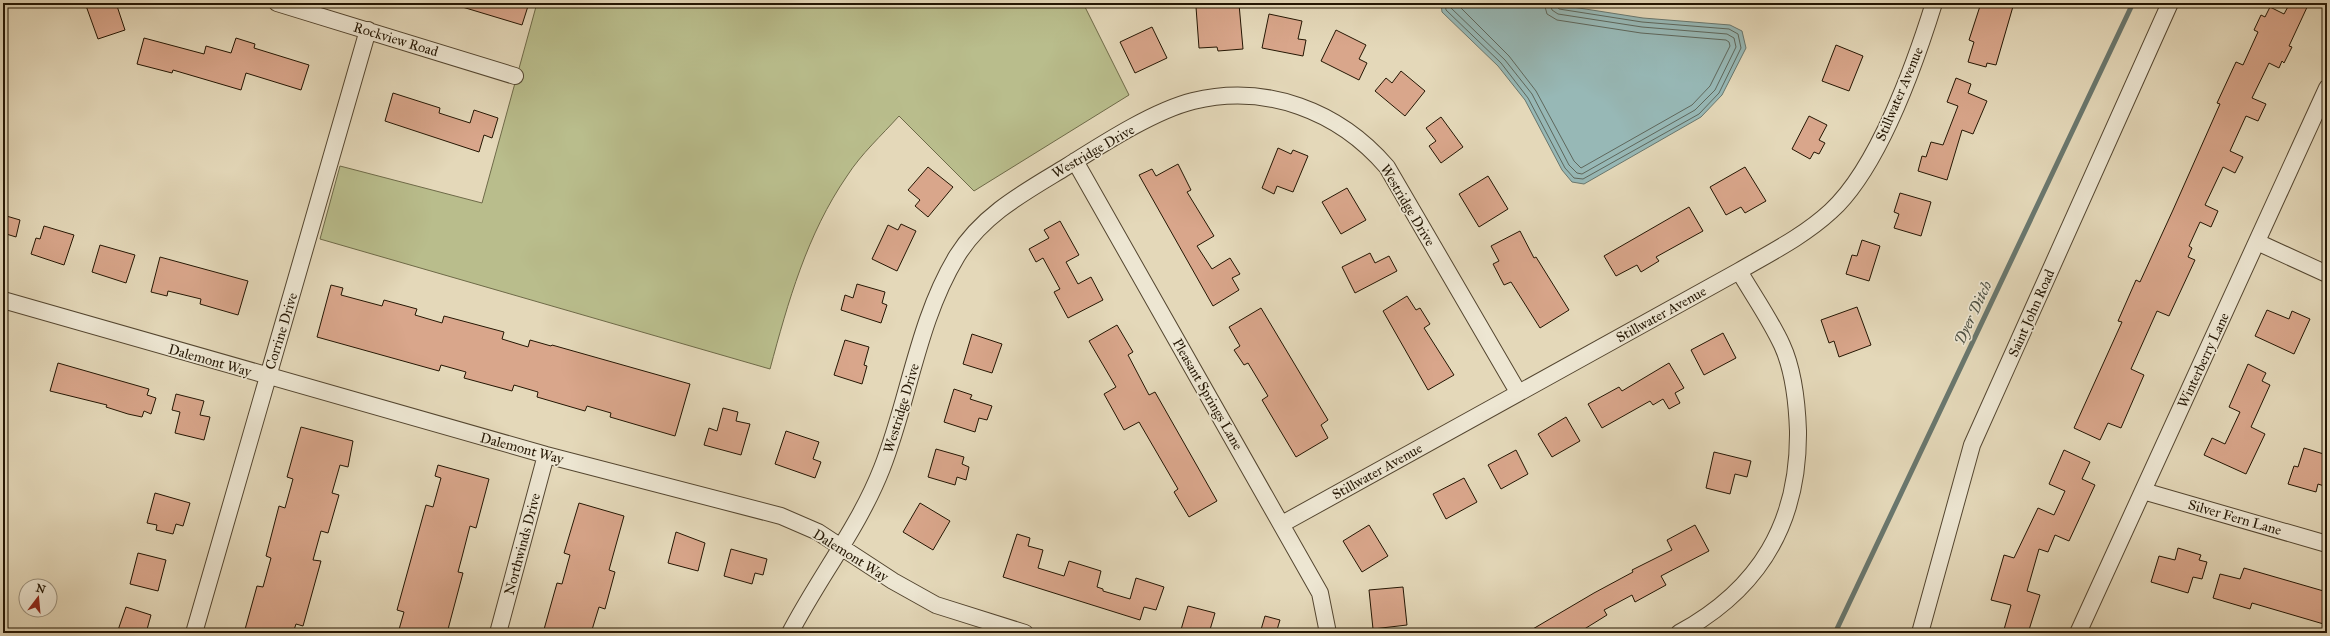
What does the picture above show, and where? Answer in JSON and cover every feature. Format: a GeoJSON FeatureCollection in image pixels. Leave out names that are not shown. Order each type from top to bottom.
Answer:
{"type":"FeatureCollection","features":[{"type":"Feature","properties":{"kind":"street","name":"Rockview Road"},"geometry":{"type":"LineString","coordinates":[[277,3],[515,76]]}},
{"type":"Feature","properties":{"kind":"street","name":"Stillwater Avenue"},"geometry":{"type":"LineString","coordinates":[[1282,524],[1739,271],[1803,233],[1832,211],[1857,181],[1881,137],[1901,93],[1934,3]]}},
{"type":"Feature","properties":{"kind":"street","name":"Saint John Road"},"geometry":{"type":"LineString","coordinates":[[1920,633],[1972,445],[2170,3]]}},
{"type":"Feature","properties":{"kind":"street","name":"Corrine Drive"},"geometry":{"type":"LineString","coordinates":[[194,633],[267,377],[314,222],[368,30]]}},
{"type":"Feature","properties":{"kind":"street","name":"Winterberry Lane"},"geometry":{"type":"LineString","coordinates":[[2078,633],[2327,88]]}},
{"type":"Feature","properties":{"kind":"street","name":"Westridge Drive"},"geometry":{"type":"LineString","coordinates":[[790,633],[868,499],[882,468],[932,308],[958,255],[978,229],[1001,207],[1075,161],[1152,117],[1191,101],[1222,96],[1281,99],[1344,127],[1371,148],[1387,167],[1518,392]]}},
{"type":"Feature","properties":{"kind":"street","name":"Pleasant Springs Lane"},"geometry":{"type":"LineString","coordinates":[[1075,161],[1320,593],[1328,633]]}},
{"type":"Feature","properties":{"kind":"street"},"geometry":{"type":"LineString","coordinates":[[2257,242],[2327,274]]}},
{"type":"Feature","properties":{"kind":"street"},"geometry":{"type":"LineString","coordinates":[[1679,633],[1701,621],[1735,595],[1764,559],[1788,511],[1798,459],[1797,400],[1782,345],[1739,271]]}},
{"type":"Feature","properties":{"kind":"street","name":"Dalemont Way"},"geometry":{"type":"LineString","coordinates":[[3,300],[267,377],[546,455],[757,508],[818,532],[893,581],[936,605],[1025,633]]}},
{"type":"Feature","properties":{"kind":"street","name":"Northwinds Drive"},"geometry":{"type":"LineString","coordinates":[[498,633],[546,455]]}},
{"type":"Feature","properties":{"kind":"street","name":"Silver Fern Lane"},"geometry":{"type":"LineString","coordinates":[[2143,491],[2327,544]]}},
{"type":"Feature","properties":{"kind":"green space"},"geometry":{"type":"Polygon","coordinates":[[[537,3],[1083,3],[1129,95],[974,191],[899,116],[865,152],[853,168],[833,198],[821,221],[800,269],[770,369],[320,239],[340,166],[482,203],[537,3]]]}},
{"type":"Feature","properties":{"kind":"water"},"geometry":{"type":"Polygon","coordinates":[[[1441,3],[1547,3],[1643,18],[1730,25],[1742,31],[1746,48],[1722,95],[1701,117],[1584,184],[1572,182],[1562,170],[1525,100],[1498,66],[1442,12],[1441,3]]]}},
{"type":"Feature","properties":{"kind":"building"},"geometry":{"type":"Polygon","coordinates":[[[85,3],[116,3],[125,30],[98,39],[85,3]]]}},
{"type":"Feature","properties":{"kind":"building"},"geometry":{"type":"Polygon","coordinates":[[[460,3],[529,3],[522,25],[459,6],[460,3]]]}},
{"type":"Feature","properties":{"kind":"building"},"geometry":{"type":"Polygon","coordinates":[[[1981,3],[2014,3],[1996,65],[1987,63],[1986,67],[1968,62],[1974,42],[1969,40],[1981,3]]]}},
{"type":"Feature","properties":{"kind":"building"},"geometry":{"type":"Polygon","coordinates":[[[2290,3],[2309,3],[2289,46],[2292,47],[2284,63],[2282,61],[2279,68],[2269,63],[2252,98],[2266,104],[2258,121],[2246,116],[2230,151],[2243,157],[2235,173],[2223,167],[2205,205],[2218,211],[2211,227],[2200,222],[2189,246],[2192,248],[2188,257],[2195,260],[2169,316],[2157,311],[2131,369],[2144,375],[2121,428],[2108,423],[2100,440],[2074,428],[2122,322],[2118,321],[2136,280],[2140,282],[2220,104],[2217,103],[2236,62],[2243,65],[2258,32],[2254,30],[2261,15],[2265,17],[2270,7],[2284,14],[2290,3]]]}},
{"type":"Feature","properties":{"kind":"building"},"geometry":{"type":"Polygon","coordinates":[[[1239,4],[1243,49],[1218,51],[1217,47],[1199,48],[1196,7],[1239,4]]]}},
{"type":"Feature","properties":{"kind":"building"},"geometry":{"type":"Polygon","coordinates":[[[1269,14],[1302,21],[1298,39],[1306,40],[1303,56],[1262,48],[1269,14]]]}},
{"type":"Feature","properties":{"kind":"building"},"geometry":{"type":"Polygon","coordinates":[[[1152,27],[1167,58],[1135,73],[1120,42],[1152,27]]]}},
{"type":"Feature","properties":{"kind":"building"},"geometry":{"type":"Polygon","coordinates":[[[1336,30],[1366,45],[1359,59],[1367,63],[1359,80],[1321,61],[1336,30]]]}},
{"type":"Feature","properties":{"kind":"building"},"geometry":{"type":"Polygon","coordinates":[[[144,38],[204,54],[206,46],[231,53],[236,38],[255,44],[254,48],[309,65],[301,90],[246,73],[241,90],[173,70],[172,73],[137,64],[144,38]]]}},
{"type":"Feature","properties":{"kind":"building"},"geometry":{"type":"Polygon","coordinates":[[[1836,45],[1863,56],[1849,91],[1822,81],[1836,45]]]}},
{"type":"Feature","properties":{"kind":"building"},"geometry":{"type":"Polygon","coordinates":[[[1401,71],[1425,91],[1405,116],[1375,91],[1386,78],[1392,83],[1401,71]]]}},
{"type":"Feature","properties":{"kind":"building"},"geometry":{"type":"Polygon","coordinates":[[[1956,78],[1971,84],[1968,93],[1987,101],[1973,134],[1962,130],[1947,180],[1918,171],[1922,156],[1926,157],[1931,142],[1943,145],[1958,106],[1947,102],[1956,78]]]}},
{"type":"Feature","properties":{"kind":"building"},"geometry":{"type":"Polygon","coordinates":[[[393,93],[440,108],[439,113],[470,123],[474,110],[498,118],[492,138],[484,135],[479,152],[385,121],[393,93]]]}},
{"type":"Feature","properties":{"kind":"building"},"geometry":{"type":"Polygon","coordinates":[[[1809,116],[1827,125],[1819,140],[1825,143],[1819,154],[1814,152],[1810,159],[1792,149],[1809,116]]]}},
{"type":"Feature","properties":{"kind":"building"},"geometry":{"type":"Polygon","coordinates":[[[1441,117],[1463,147],[1441,163],[1429,146],[1436,141],[1426,128],[1441,117]]]}},
{"type":"Feature","properties":{"kind":"building"},"geometry":{"type":"Polygon","coordinates":[[[1278,148],[1291,154],[1293,150],[1308,156],[1293,192],[1277,186],[1274,194],[1262,188],[1278,148]]]}},
{"type":"Feature","properties":{"kind":"building"},"geometry":{"type":"Polygon","coordinates":[[[1178,164],[1191,190],[1187,192],[1214,236],[1197,246],[1212,269],[1230,258],[1240,274],[1232,278],[1239,290],[1213,306],[1139,175],[1152,169],[1156,176],[1178,164]]]}},
{"type":"Feature","properties":{"kind":"building"},"geometry":{"type":"Polygon","coordinates":[[[928,167],[953,187],[928,217],[915,206],[920,200],[908,190],[928,167]]]}},
{"type":"Feature","properties":{"kind":"building"},"geometry":{"type":"Polygon","coordinates":[[[1745,167],[1766,201],[1745,213],[1741,207],[1726,215],[1710,187],[1745,167]]]}},
{"type":"Feature","properties":{"kind":"building"},"geometry":{"type":"Polygon","coordinates":[[[1488,176],[1508,209],[1479,227],[1459,194],[1488,176]]]}},
{"type":"Feature","properties":{"kind":"building"},"geometry":{"type":"Polygon","coordinates":[[[1347,188],[1366,220],[1341,234],[1322,202],[1347,188]]]}},
{"type":"Feature","properties":{"kind":"building"},"geometry":{"type":"Polygon","coordinates":[[[1900,193],[1931,202],[1921,236],[1894,228],[1899,214],[1894,212],[1900,193]]]}},
{"type":"Feature","properties":{"kind":"building"},"geometry":{"type":"Polygon","coordinates":[[[1689,207],[1703,231],[1656,257],[1659,261],[1641,272],[1637,265],[1616,276],[1604,256],[1689,207]]]}},
{"type":"Feature","properties":{"kind":"building"},"geometry":{"type":"Polygon","coordinates":[[[3,215],[20,220],[16,237],[3,233],[3,215]]]}},
{"type":"Feature","properties":{"kind":"building"},"geometry":{"type":"Polygon","coordinates":[[[1060,221],[1079,255],[1066,262],[1078,284],[1091,277],[1103,300],[1068,318],[1054,292],[1060,289],[1043,258],[1036,262],[1029,249],[1049,238],[1044,230],[1060,221]]]}},
{"type":"Feature","properties":{"kind":"building"},"geometry":{"type":"Polygon","coordinates":[[[901,224],[916,231],[897,271],[872,259],[888,225],[898,230],[901,224]]]}},
{"type":"Feature","properties":{"kind":"building"},"geometry":{"type":"Polygon","coordinates":[[[44,226],[74,235],[64,265],[31,254],[36,238],[40,239],[44,226]]]}},
{"type":"Feature","properties":{"kind":"building"},"geometry":{"type":"Polygon","coordinates":[[[1520,231],[1534,258],[1536,257],[1569,310],[1540,328],[1511,282],[1504,285],[1493,264],[1499,261],[1491,246],[1520,231]]]}},
{"type":"Feature","properties":{"kind":"building"},"geometry":{"type":"Polygon","coordinates":[[[1862,240],[1880,246],[1869,281],[1846,274],[1852,255],[1857,256],[1862,240]]]}},
{"type":"Feature","properties":{"kind":"building"},"geometry":{"type":"Polygon","coordinates":[[[100,245],[135,255],[126,283],[92,272],[100,245]]]}},
{"type":"Feature","properties":{"kind":"building"},"geometry":{"type":"Polygon","coordinates":[[[1370,253],[1375,263],[1389,256],[1397,271],[1355,293],[1342,267],[1370,253]]]}},
{"type":"Feature","properties":{"kind":"building"},"geometry":{"type":"Polygon","coordinates":[[[160,257],[248,281],[238,315],[200,304],[201,299],[168,291],[167,296],[151,292],[160,257]]]}},
{"type":"Feature","properties":{"kind":"building"},"geometry":{"type":"Polygon","coordinates":[[[857,284],[885,292],[882,303],[887,305],[881,323],[841,310],[845,295],[853,298],[857,284]]]}},
{"type":"Feature","properties":{"kind":"building"},"geometry":{"type":"Polygon","coordinates":[[[331,285],[343,288],[341,295],[382,306],[384,300],[417,309],[415,315],[442,323],[444,316],[504,332],[502,339],[528,347],[530,340],[552,345],[690,384],[675,436],[610,417],[611,413],[587,406],[585,411],[537,397],[538,392],[514,385],[512,391],[464,378],[466,372],[441,365],[439,371],[317,337],[331,285]]]}},
{"type":"Feature","properties":{"kind":"building"},"geometry":{"type":"Polygon","coordinates":[[[1407,296],[1416,310],[1420,308],[1430,324],[1424,328],[1454,375],[1428,390],[1383,311],[1407,296]]]}},
{"type":"Feature","properties":{"kind":"building"},"geometry":{"type":"Polygon","coordinates":[[[1857,307],[1871,345],[1839,357],[1834,341],[1829,343],[1821,320],[1857,307]]]}},
{"type":"Feature","properties":{"kind":"building"},"geometry":{"type":"Polygon","coordinates":[[[1261,308],[1328,420],[1321,425],[1328,438],[1296,457],[1262,400],[1268,396],[1248,363],[1244,365],[1234,350],[1240,346],[1229,327],[1261,308]]]}},
{"type":"Feature","properties":{"kind":"building"},"geometry":{"type":"Polygon","coordinates":[[[2267,310],[2289,319],[2292,311],[2310,319],[2294,354],[2255,336],[2267,310]]]}},
{"type":"Feature","properties":{"kind":"building"},"geometry":{"type":"Polygon","coordinates":[[[1117,325],[1133,352],[1128,355],[1149,395],[1155,392],[1217,501],[1189,517],[1174,492],[1178,489],[1139,422],[1124,430],[1104,394],[1116,387],[1089,341],[1117,325]]]}},
{"type":"Feature","properties":{"kind":"building"},"geometry":{"type":"Polygon","coordinates":[[[1723,333],[1736,358],[1704,375],[1691,350],[1723,333]]]}},
{"type":"Feature","properties":{"kind":"building"},"geometry":{"type":"Polygon","coordinates":[[[972,334],[1002,344],[992,373],[963,364],[972,334]]]}},
{"type":"Feature","properties":{"kind":"building"},"geometry":{"type":"Polygon","coordinates":[[[845,340],[869,347],[864,365],[867,366],[862,384],[834,375],[845,340]]]}},
{"type":"Feature","properties":{"kind":"building"},"geometry":{"type":"Polygon","coordinates":[[[58,363],[149,389],[147,395],[156,398],[151,414],[144,411],[142,417],[128,414],[106,407],[107,405],[50,391],[58,363]]]}},
{"type":"Feature","properties":{"kind":"building"},"geometry":{"type":"Polygon","coordinates":[[[1669,363],[1684,388],[1675,393],[1680,403],[1669,409],[1663,399],[1653,405],[1650,401],[1602,428],[1588,404],[1619,387],[1622,391],[1669,363]]]}},
{"type":"Feature","properties":{"kind":"building"},"geometry":{"type":"Polygon","coordinates":[[[2248,364],[2266,373],[2262,381],[2270,385],[2251,427],[2265,434],[2246,474],[2204,455],[2212,438],[2225,444],[2240,412],[2229,407],[2248,364]]]}},
{"type":"Feature","properties":{"kind":"building"},"geometry":{"type":"Polygon","coordinates":[[[954,389],[972,395],[970,399],[992,406],[987,420],[979,418],[975,432],[944,422],[954,389]]]}},
{"type":"Feature","properties":{"kind":"building"},"geometry":{"type":"Polygon","coordinates":[[[176,394],[204,401],[200,415],[210,417],[204,440],[175,433],[180,412],[172,410],[176,394]]]}},
{"type":"Feature","properties":{"kind":"building"},"geometry":{"type":"Polygon","coordinates":[[[723,408],[738,412],[736,421],[750,424],[741,455],[704,445],[709,428],[717,431],[723,408]]]}},
{"type":"Feature","properties":{"kind":"building"},"geometry":{"type":"Polygon","coordinates":[[[1566,417],[1580,441],[1552,457],[1538,434],[1566,417]]]}},
{"type":"Feature","properties":{"kind":"building"},"geometry":{"type":"Polygon","coordinates":[[[301,427],[353,441],[348,467],[340,465],[332,493],[339,495],[328,533],[321,531],[313,560],[321,561],[303,626],[296,624],[293,633],[244,633],[257,586],[263,587],[271,558],[266,556],[279,506],[285,508],[293,479],[287,477],[301,427]]]}},
{"type":"Feature","properties":{"kind":"building"},"geometry":{"type":"Polygon","coordinates":[[[786,431],[819,442],[813,459],[821,462],[815,478],[775,464],[786,431]]]}},
{"type":"Feature","properties":{"kind":"building"},"geometry":{"type":"Polygon","coordinates":[[[2304,448],[2327,455],[2327,487],[2318,484],[2316,492],[2288,484],[2294,466],[2298,467],[2304,448]]]}},
{"type":"Feature","properties":{"kind":"building"},"geometry":{"type":"Polygon","coordinates":[[[936,449],[964,457],[962,464],[969,467],[966,480],[957,477],[955,485],[928,477],[936,449]]]}},
{"type":"Feature","properties":{"kind":"building"},"geometry":{"type":"Polygon","coordinates":[[[1516,450],[1528,474],[1501,489],[1488,465],[1516,450]]]}},
{"type":"Feature","properties":{"kind":"building"},"geometry":{"type":"Polygon","coordinates":[[[2064,450],[2090,462],[2082,479],[2095,485],[2069,541],[2055,535],[2048,552],[2039,549],[2027,591],[2040,595],[2028,633],[2003,633],[2011,605],[1991,600],[2004,555],[2014,558],[2038,508],[2054,515],[2065,491],[2049,484],[2064,450]]]}},
{"type":"Feature","properties":{"kind":"building"},"geometry":{"type":"Polygon","coordinates":[[[1714,452],[1751,461],[1747,477],[1735,474],[1730,494],[1706,488],[1714,452]]]}},
{"type":"Feature","properties":{"kind":"building"},"geometry":{"type":"Polygon","coordinates":[[[438,465],[489,479],[476,528],[470,526],[458,572],[463,573],[447,633],[398,633],[404,612],[397,610],[426,505],[433,507],[441,478],[435,476],[438,465]]]}},
{"type":"Feature","properties":{"kind":"building"},"geometry":{"type":"Polygon","coordinates":[[[1464,478],[1477,502],[1446,519],[1433,494],[1464,478]]]}},
{"type":"Feature","properties":{"kind":"building"},"geometry":{"type":"Polygon","coordinates":[[[155,493],[190,503],[183,526],[176,524],[173,534],[156,530],[157,525],[147,523],[155,493]]]}},
{"type":"Feature","properties":{"kind":"building"},"geometry":{"type":"Polygon","coordinates":[[[579,503],[624,516],[609,570],[615,572],[605,609],[599,607],[591,633],[543,633],[557,583],[562,584],[570,555],[564,553],[579,503]]]}},
{"type":"Feature","properties":{"kind":"building"},"geometry":{"type":"Polygon","coordinates":[[[920,503],[950,521],[933,550],[903,532],[920,503]]]}},
{"type":"Feature","properties":{"kind":"building"},"geometry":{"type":"Polygon","coordinates":[[[1369,525],[1388,556],[1362,572],[1343,541],[1369,525]]]}},
{"type":"Feature","properties":{"kind":"building"},"geometry":{"type":"Polygon","coordinates":[[[1695,525],[1709,551],[1661,576],[1666,585],[1635,602],[1632,595],[1604,610],[1607,615],[1578,633],[1526,633],[1633,572],[1632,570],[1672,550],[1667,540],[1695,525]]]}},
{"type":"Feature","properties":{"kind":"building"},"geometry":{"type":"Polygon","coordinates":[[[676,532],[705,543],[698,571],[668,563],[676,532]]]}},
{"type":"Feature","properties":{"kind":"building"},"geometry":{"type":"Polygon","coordinates":[[[1017,534],[1030,538],[1028,546],[1043,550],[1038,568],[1064,576],[1069,561],[1101,571],[1097,587],[1103,589],[1103,591],[1130,599],[1136,578],[1164,587],[1156,610],[1144,607],[1140,620],[1003,577],[1017,534]]]}},
{"type":"Feature","properties":{"kind":"building"},"geometry":{"type":"Polygon","coordinates":[[[2178,548],[2201,555],[2199,560],[2207,562],[2202,579],[2193,577],[2188,593],[2151,582],[2159,556],[2175,560],[2178,548]]]}},
{"type":"Feature","properties":{"kind":"building"},"geometry":{"type":"Polygon","coordinates":[[[731,549],[767,559],[763,575],[755,573],[752,584],[724,576],[731,549]]]}},
{"type":"Feature","properties":{"kind":"building"},"geometry":{"type":"Polygon","coordinates":[[[138,553],[166,560],[158,591],[130,584],[138,553]]]}},
{"type":"Feature","properties":{"kind":"building"},"geometry":{"type":"Polygon","coordinates":[[[2244,568],[2327,592],[2327,625],[2252,603],[2250,609],[2213,598],[2220,574],[2240,579],[2244,568]]]}},
{"type":"Feature","properties":{"kind":"building"},"geometry":{"type":"Polygon","coordinates":[[[1403,587],[1407,625],[1373,629],[1369,590],[1403,587]]]}},
{"type":"Feature","properties":{"kind":"building"},"geometry":{"type":"Polygon","coordinates":[[[1188,606],[1215,613],[1209,633],[1180,633],[1188,606]]]}},
{"type":"Feature","properties":{"kind":"building"},"geometry":{"type":"Polygon","coordinates":[[[126,607],[151,615],[146,633],[117,633],[126,607]]]}},
{"type":"Feature","properties":{"kind":"building"},"geometry":{"type":"Polygon","coordinates":[[[1265,616],[1280,620],[1276,633],[1260,633],[1265,616]]]}},
{"type":"Feature","properties":{"kind":"waterway","name":"Dyer Ditch"},"geometry":{"type":"LineString","coordinates":[[1835,633],[2133,3]]}}]}
